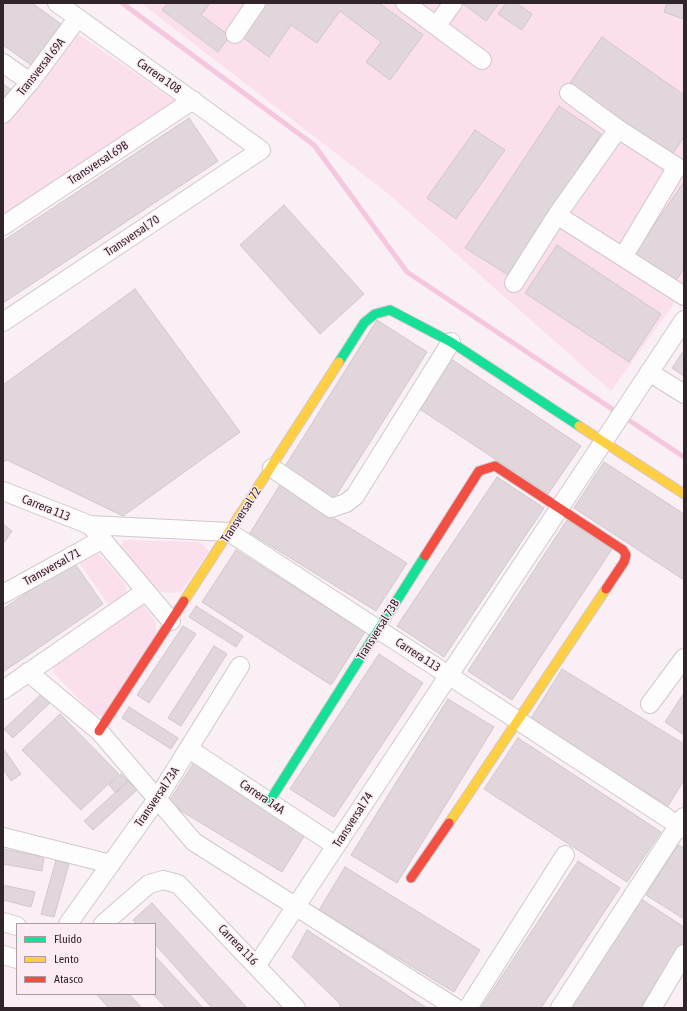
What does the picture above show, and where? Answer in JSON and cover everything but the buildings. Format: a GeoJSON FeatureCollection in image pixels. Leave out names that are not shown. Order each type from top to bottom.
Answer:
{"type":"FeatureCollection","features":[{"type":"Feature","properties":{"kind":"street","name":"Carrera 108"},"geometry":{"type":"LineString","coordinates":[[57,3],[77,19],[193,100],[261,150]]}},
{"type":"Feature","properties":{"kind":"street"},"geometry":{"type":"LineString","coordinates":[[235,34],[256,3]]}},
{"type":"Feature","properties":{"kind":"street"},"geometry":{"type":"LineString","coordinates":[[404,3],[482,60]]}},
{"type":"Feature","properties":{"kind":"street"},"geometry":{"type":"LineString","coordinates":[[436,26],[454,3]]}},
{"type":"Feature","properties":{"kind":"street","name":"Transversal 69A"},"geometry":{"type":"LineString","coordinates":[[3,114],[30,82],[77,19]]}},
{"type":"Feature","properties":{"kind":"street"},"geometry":{"type":"LineString","coordinates":[[3,63],[30,82]]}},
{"type":"Feature","properties":{"kind":"street"},"geometry":{"type":"LineString","coordinates":[[569,93],[618,129],[681,163],[623,257]]}},
{"type":"Feature","properties":{"kind":"street","name":"Transversal 69B"},"geometry":{"type":"LineString","coordinates":[[3,226],[193,100]]}},
{"type":"Feature","properties":{"kind":"street"},"geometry":{"type":"LineString","coordinates":[[514,283],[557,215],[618,129]]}},
{"type":"Feature","properties":{"kind":"street","name":"Transversal 70"},"geometry":{"type":"LineString","coordinates":[[3,322],[261,150]]}},
{"type":"Feature","properties":{"kind":"street"},"geometry":{"type":"LineString","coordinates":[[557,215],[684,296]]}},
{"type":"Feature","properties":{"kind":"street","name":"Transversal 72"},"geometry":{"type":"LineString","coordinates":[[99,731],[272,468],[364,323],[375,314],[390,310],[451,342]]}},
{"type":"Feature","properties":{"kind":"street","name":"Transversal 74"},"geometry":{"type":"LineString","coordinates":[[257,965],[296,907],[345,840],[449,675],[684,320]]}},
{"type":"Feature","properties":{"kind":"street"},"geometry":{"type":"LineString","coordinates":[[272,468],[332,508],[346,503],[355,496],[451,342],[606,437],[684,494]]}},
{"type":"Feature","properties":{"kind":"street"},"geometry":{"type":"LineString","coordinates":[[649,372],[684,394]]}},
{"type":"Feature","properties":{"kind":"street","name":"Transversal 73B"},"geometry":{"type":"LineString","coordinates":[[269,802],[480,471],[494,466],[559,508]]}},
{"type":"Feature","properties":{"kind":"street","name":"Carrera 113"},"geometry":{"type":"LineString","coordinates":[[3,490],[90,525],[230,532],[519,721],[682,824]]}},
{"type":"Feature","properties":{"kind":"street"},"geometry":{"type":"LineString","coordinates":[[411,878],[519,721],[624,562],[626,555],[623,550],[559,508]]}},
{"type":"Feature","properties":{"kind":"street"},"geometry":{"type":"LineString","coordinates":[[90,525],[101,540],[171,621]]}},
{"type":"Feature","properties":{"kind":"street","name":"Transversal 71"},"geometry":{"type":"LineString","coordinates":[[3,594],[101,540]]}},
{"type":"Feature","properties":{"kind":"street"},"geometry":{"type":"LineString","coordinates":[[3,690],[146,591]]}},
{"type":"Feature","properties":{"kind":"street"},"geometry":{"type":"LineString","coordinates":[[650,704],[684,658]]}},
{"type":"Feature","properties":{"kind":"street","name":"Transversal 73A"},"geometry":{"type":"LineString","coordinates":[[69,923],[157,798],[240,666]]}},
{"type":"Feature","properties":{"kind":"street"},"geometry":{"type":"LineString","coordinates":[[28,672],[99,731],[194,842],[456,1008]]}},
{"type":"Feature","properties":{"kind":"street","name":"Carrera 14A"},"geometry":{"type":"LineString","coordinates":[[189,748],[269,802],[345,840]]}},
{"type":"Feature","properties":{"kind":"street"},"geometry":{"type":"LineString","coordinates":[[560,1008],[682,824]]}},
{"type":"Feature","properties":{"kind":"street"},"geometry":{"type":"LineString","coordinates":[[3,837],[111,864]]}},
{"type":"Feature","properties":{"kind":"street"},"geometry":{"type":"LineString","coordinates":[[468,1008],[565,855]]}},
{"type":"Feature","properties":{"kind":"street","name":"Carrera 116"},"geometry":{"type":"LineString","coordinates":[[104,923],[149,884],[164,880],[178,884],[257,965],[290,1006]]}},
{"type":"Feature","properties":{"kind":"street"},"geometry":{"type":"LineString","coordinates":[[3,922],[16,926]]}},
{"type":"Feature","properties":{"kind":"street"},"geometry":{"type":"LineString","coordinates":[[652,1008],[684,954]]}},
{"type":"Feature","properties":{"kind":"street"},"geometry":{"type":"LineString","coordinates":[[3,955],[16,959]]}},
{"type":"Feature","properties":{"kind":"shaded area"},"geometry":{"type":"Polygon","coordinates":[[[141,3],[684,3],[684,290],[611,391],[386,192],[141,3]]]}},
{"type":"Feature","properties":{"kind":"shaded area"},"geometry":{"type":"Polygon","coordinates":[[[68,27],[177,102],[3,215],[3,119],[68,27]]]}},
{"type":"Feature","properties":{"kind":"shaded area"},"geometry":{"type":"Polygon","coordinates":[[[124,540],[200,542],[209,551],[181,592],[167,593],[153,589],[120,548],[124,540]]]}},
{"type":"Feature","properties":{"kind":"shaded area"},"geometry":{"type":"Polygon","coordinates":[[[93,547],[126,585],[127,593],[109,605],[77,560],[93,547]]]}},
{"type":"Feature","properties":{"kind":"shaded area"},"geometry":{"type":"Polygon","coordinates":[[[141,602],[156,622],[156,636],[103,716],[92,713],[53,672],[54,662],[141,602]]]}},
{"type":"Feature","properties":{"kind":"waterway"},"geometry":{"type":"LineString","coordinates":[[122,3],[314,145],[407,272],[684,457]]}},
{"type":"Feature","properties":{"kind":"traffic: fast"},"geometry":{"type":"LineString","coordinates":[[339,362],[364,323],[375,314],[390,310],[451,342],[579,426]]}},
{"type":"Feature","properties":{"kind":"traffic: fast"},"geometry":{"type":"LineString","coordinates":[[269,802],[425,556]]}},
{"type":"Feature","properties":{"kind":"traffic: slow"},"geometry":{"type":"LineString","coordinates":[[184,601],[339,362]]}},
{"type":"Feature","properties":{"kind":"traffic: slow"},"geometry":{"type":"LineString","coordinates":[[579,426],[684,494]]}},
{"type":"Feature","properties":{"kind":"traffic: slow"},"geometry":{"type":"LineString","coordinates":[[449,823],[606,589]]}},
{"type":"Feature","properties":{"kind":"traffic: jam"},"geometry":{"type":"LineString","coordinates":[[425,556],[479,471],[495,466],[623,550],[626,555],[624,562],[606,589]]}},
{"type":"Feature","properties":{"kind":"traffic: jam"},"geometry":{"type":"LineString","coordinates":[[99,731],[184,601]]}},
{"type":"Feature","properties":{"kind":"traffic: jam"},"geometry":{"type":"LineString","coordinates":[[411,878],[449,823]]}}]}
